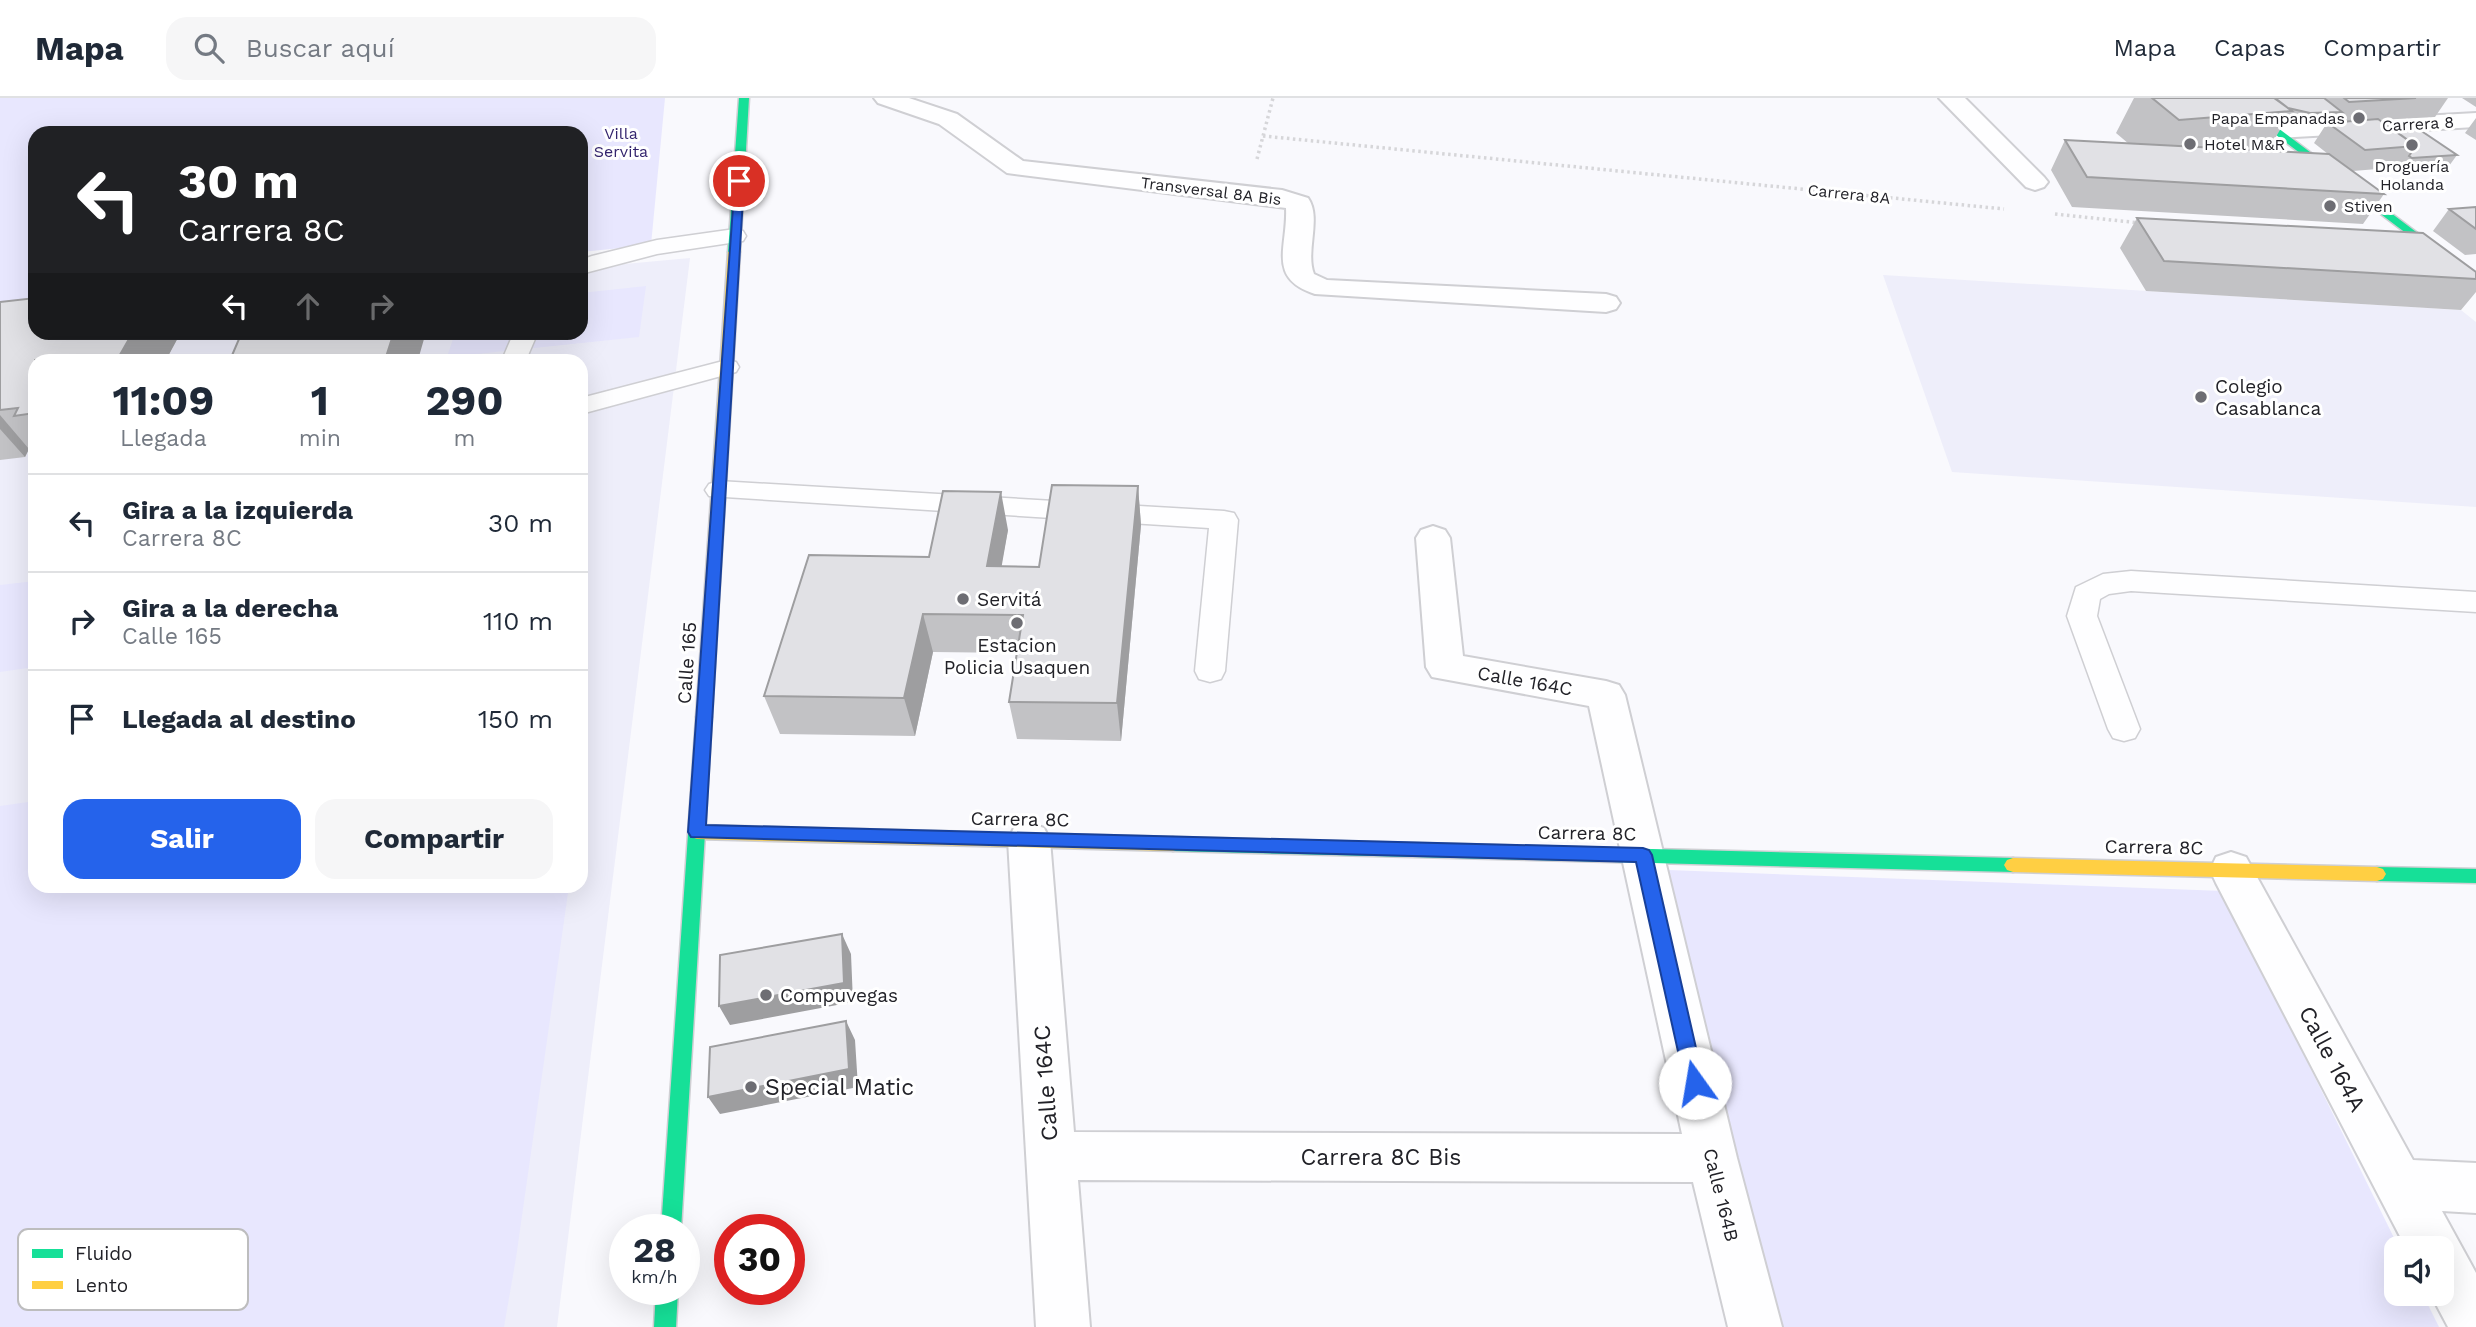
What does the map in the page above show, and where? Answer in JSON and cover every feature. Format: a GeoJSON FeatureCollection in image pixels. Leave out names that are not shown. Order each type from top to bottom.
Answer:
{"type":"FeatureCollection","features":[{"type":"Feature","properties":{"kind":"street","name":"Calle 165"},"geometry":{"type":"LineString","coordinates":[[672,1214],[744,98]]}},
{"type":"Feature","properties":{"kind":"street","name":"Transversal 8A Bis"},"geometry":{"type":"LineString","coordinates":[[886,98],[948,119],[1016,168],[1282,198],[1299,204],[1301,215],[1296,266],[1305,280],[1325,288],[1606,303]]}},
{"type":"Feature","properties":{"kind":"street"},"geometry":{"type":"LineString","coordinates":[[1951,98],[2035,182]]}},
{"type":"Feature","properties":{"kind":"street"},"geometry":{"type":"LineString","coordinates":[[2232,98],[2476,283]]}},
{"type":"Feature","properties":{"kind":"street","name":"Carrera 8"},"geometry":{"type":"LineString","coordinates":[[2276,131],[2476,120]]}},
{"type":"Feature","properties":{"kind":"street","name":"Calle 164C"},"geometry":{"type":"LineString","coordinates":[[1433,538],[1445,667],[1606,695]]}},
{"type":"Feature","properties":{"kind":"street","name":"Calle 164B"},"geometry":{"type":"LineString","coordinates":[[1606,695],[1712,1158],[1755,1327]]}},
{"type":"Feature","properties":{"kind":"street","name":"Carrera 8C"},"geometry":{"type":"LineString","coordinates":[[697,832],[2476,876]]}},
{"type":"Feature","properties":{"kind":"street","name":"Calle 164C"},"geometry":{"type":"LineString","coordinates":[[1030,840],[1063,1327]]}},
{"type":"Feature","properties":{"kind":"street","name":"Calle 164A"},"geometry":{"type":"LineString","coordinates":[[2231,870],[2428,1236]]}},
{"type":"Feature","properties":{"kind":"street","name":"Carrera 8C Bis"},"geometry":{"type":"LineString","coordinates":[[1051,1156],[1712,1158]]}},
{"type":"Feature","properties":{"kind":"street"},"geometry":{"type":"LineString","coordinates":[[2400,1184],[2476,1188]]}},
{"type":"Feature","properties":{"kind":"street"},"geometry":{"type":"LineString","coordinates":[[2454,1285],[2476,1325]]}},
{"type":"Feature","properties":{"kind":"street"},"geometry":{"type":"LineString","coordinates":[[665,1327],[666,1305]]}},
{"type":"Feature","properties":{"kind":"lane"},"geometry":{"type":"LineString","coordinates":[[588,265],[698,240],[735,236]]}},
{"type":"Feature","properties":{"kind":"lane"},"geometry":{"type":"LineString","coordinates":[[588,404],[727,367]]}},
{"type":"Feature","properties":{"kind":"lane"},"geometry":{"type":"LineString","coordinates":[[719,490],[1224,520],[1210,671]]}},
{"type":"Feature","properties":{"kind":"lane"},"geometry":{"type":"LineString","coordinates":[[2124,729],[2082,616],[2086,594],[2104,584],[2131,581],[2476,602]]}},
{"type":"Feature","properties":{"kind":"path"},"geometry":{"type":"LineString","coordinates":[[1248,194],[1273,98]]}},
{"type":"Feature","properties":{"kind":"path","name":"Carrera 8A"},"geometry":{"type":"LineString","coordinates":[[1263,136],[2010,210]]}},
{"type":"Feature","properties":{"kind":"path"},"geometry":{"type":"LineString","coordinates":[[2052,214],[2148,223]]}},
{"type":"Feature","properties":{"kind":"shaded area"},"geometry":{"type":"Polygon","coordinates":[[[690,258],[557,1327],[0,1327],[0,324],[28,330],[28,340],[588,340],[588,267],[690,258]]]}},
{"type":"Feature","properties":{"kind":"shaded area","name":"Colegio Casablanca"},"geometry":{"type":"Polygon","coordinates":[[[1883,275],[2461,310],[2476,322],[2476,507],[1952,472],[1883,275]]]}},
{"type":"Feature","properties":{"kind":"green space","name":"Villa Servita"},"geometry":{"type":"Polygon","coordinates":[[[0,98],[665,98],[651,245],[588,251],[588,126],[28,126],[28,314],[0,317],[0,98]]]}},
{"type":"Feature","properties":{"kind":"green space"},"geometry":{"type":"Polygon","coordinates":[[[646,286],[639,337],[476,354],[448,354],[453,340],[588,340],[588,292],[646,286]]]}},
{"type":"Feature","properties":{"kind":"green space"},"geometry":{"type":"Polygon","coordinates":[[[28,582],[28,668],[0,672],[0,585],[28,582]]]}},
{"type":"Feature","properties":{"kind":"green space"},"geometry":{"type":"Polygon","coordinates":[[[28,802],[28,893],[568,893],[504,1327],[0,1327],[0,806],[28,802]]]}},
{"type":"Feature","properties":{"kind":"green space"},"geometry":{"type":"Polygon","coordinates":[[[1642,869],[2223,891],[2393,1236],[2384,1236],[2384,1306],[2428,1306],[2439,1327],[1758,1327],[1642,869]]]}},
{"type":"Feature","properties":{"kind":"building"},"geometry":{"type":"Polygon","coordinates":[[[2152,98],[2274,98],[2292,111],[2179,120],[2152,98]]]}},
{"type":"Feature","properties":{"kind":"building"},"geometry":{"type":"Polygon","coordinates":[[[2275,98],[2324,98],[2342,112],[2310,113],[2288,108],[2275,98]]]}},
{"type":"Feature","properties":{"kind":"building"},"geometry":{"type":"Polygon","coordinates":[[[2344,98],[2416,98],[2349,102],[2344,98]]]}},
{"type":"Feature","properties":{"kind":"building"},"geometry":{"type":"Polygon","coordinates":[[[2378,119],[2416,146],[2365,150],[2328,123],[2378,119]]]}},
{"type":"Feature","properties":{"kind":"building"},"geometry":{"type":"Polygon","coordinates":[[[2414,126],[2457,155],[2409,156],[2416,146],[2390,127],[2414,126]]]}},
{"type":"Feature","properties":{"kind":"building"},"geometry":{"type":"Polygon","coordinates":[[[2065,140],[2329,154],[2384,194],[2087,177],[2065,140]]]}},
{"type":"Feature","properties":{"kind":"building"},"geometry":{"type":"Polygon","coordinates":[[[2476,207],[2476,229],[2449,209],[2476,207]]]}},
{"type":"Feature","properties":{"kind":"building"},"geometry":{"type":"Polygon","coordinates":[[[2137,218],[2423,233],[2476,272],[2476,279],[2164,261],[2137,218]]]}},
{"type":"Feature","properties":{"kind":"building"},"geometry":{"type":"Polygon","coordinates":[[[28,299],[28,340],[128,340],[120,354],[28,354],[28,414],[14,416],[18,408],[0,410],[0,302],[28,299]]]}},
{"type":"Feature","properties":{"kind":"building"},"geometry":{"type":"Polygon","coordinates":[[[239,340],[391,340],[387,354],[233,354],[239,340]]]}},
{"type":"Feature","properties":{"kind":"building"},"geometry":{"type":"Polygon","coordinates":[[[1052,485],[1138,486],[1117,703],[1009,702],[1023,615],[923,614],[904,698],[764,696],[809,555],[929,557],[943,491],[1001,492],[987,566],[1039,567],[1052,485]]]}},
{"type":"Feature","properties":{"kind":"building"},"geometry":{"type":"Polygon","coordinates":[[[842,934],[844,983],[719,1006],[720,955],[842,934]]]}},
{"type":"Feature","properties":{"kind":"building"},"geometry":{"type":"Polygon","coordinates":[[[846,1021],[849,1069],[708,1097],[710,1047],[846,1021]]]}},
{"type":"Feature","properties":{"kind":"traffic: fast"},"geometry":{"type":"LineString","coordinates":[[734,252],[744,98]]}},
{"type":"Feature","properties":{"kind":"traffic: fast"},"geometry":{"type":"LineString","coordinates":[[2232,98],[2476,283]]}},
{"type":"Feature","properties":{"kind":"traffic: fast"},"geometry":{"type":"LineString","coordinates":[[672,1214],[704,717]]}},
{"type":"Feature","properties":{"kind":"traffic: fast"},"geometry":{"type":"LineString","coordinates":[[1173,844],[2013,865]]}},
{"type":"Feature","properties":{"kind":"traffic: fast"},"geometry":{"type":"LineString","coordinates":[[2377,874],[2476,876]]}},
{"type":"Feature","properties":{"kind":"traffic: fast"},"geometry":{"type":"LineString","coordinates":[[665,1327],[666,1305]]}},
{"type":"Feature","properties":{"kind":"traffic: slow"},"geometry":{"type":"LineString","coordinates":[[704,717],[734,252]]}},
{"type":"Feature","properties":{"kind":"traffic: slow"},"geometry":{"type":"LineString","coordinates":[[697,832],[1173,844]]}},
{"type":"Feature","properties":{"kind":"traffic: slow"},"geometry":{"type":"LineString","coordinates":[[2013,865],[2377,874]]}},
{"type":"Feature","properties":{"kind":"place","name":"Papa Empanadas"},"geometry":{"type":"Point","coordinates":[2359,118]}},
{"type":"Feature","properties":{"kind":"place","name":"Hotel M&R"},"geometry":{"type":"Point","coordinates":[2190,144]}},
{"type":"Feature","properties":{"kind":"place","name":"Droguería Holanda"},"geometry":{"type":"Point","coordinates":[2412,145]}},
{"type":"Feature","properties":{"kind":"place","name":"Stiven"},"geometry":{"type":"Point","coordinates":[2330,206]}},
{"type":"Feature","properties":{"kind":"place","name":"Colegio Casablanca"},"geometry":{"type":"Point","coordinates":[2201,397]}},
{"type":"Feature","properties":{"kind":"place","name":"Servitá"},"geometry":{"type":"Point","coordinates":[963,599]}},
{"type":"Feature","properties":{"kind":"place","name":"Estacion Policia Usaquen"},"geometry":{"type":"Point","coordinates":[1017,623]}},
{"type":"Feature","properties":{"kind":"place","name":"Compuvegas"},"geometry":{"type":"Point","coordinates":[766,995]}},
{"type":"Feature","properties":{"kind":"place","name":"Special Matic"},"geometry":{"type":"Point","coordinates":[751,1087]}},
{"type":"Feature","properties":{"kind":"route"},"geometry":{"type":"LineString","coordinates":[[739,181],[697,832],[1643,855],[1695,1083]]}}]}
